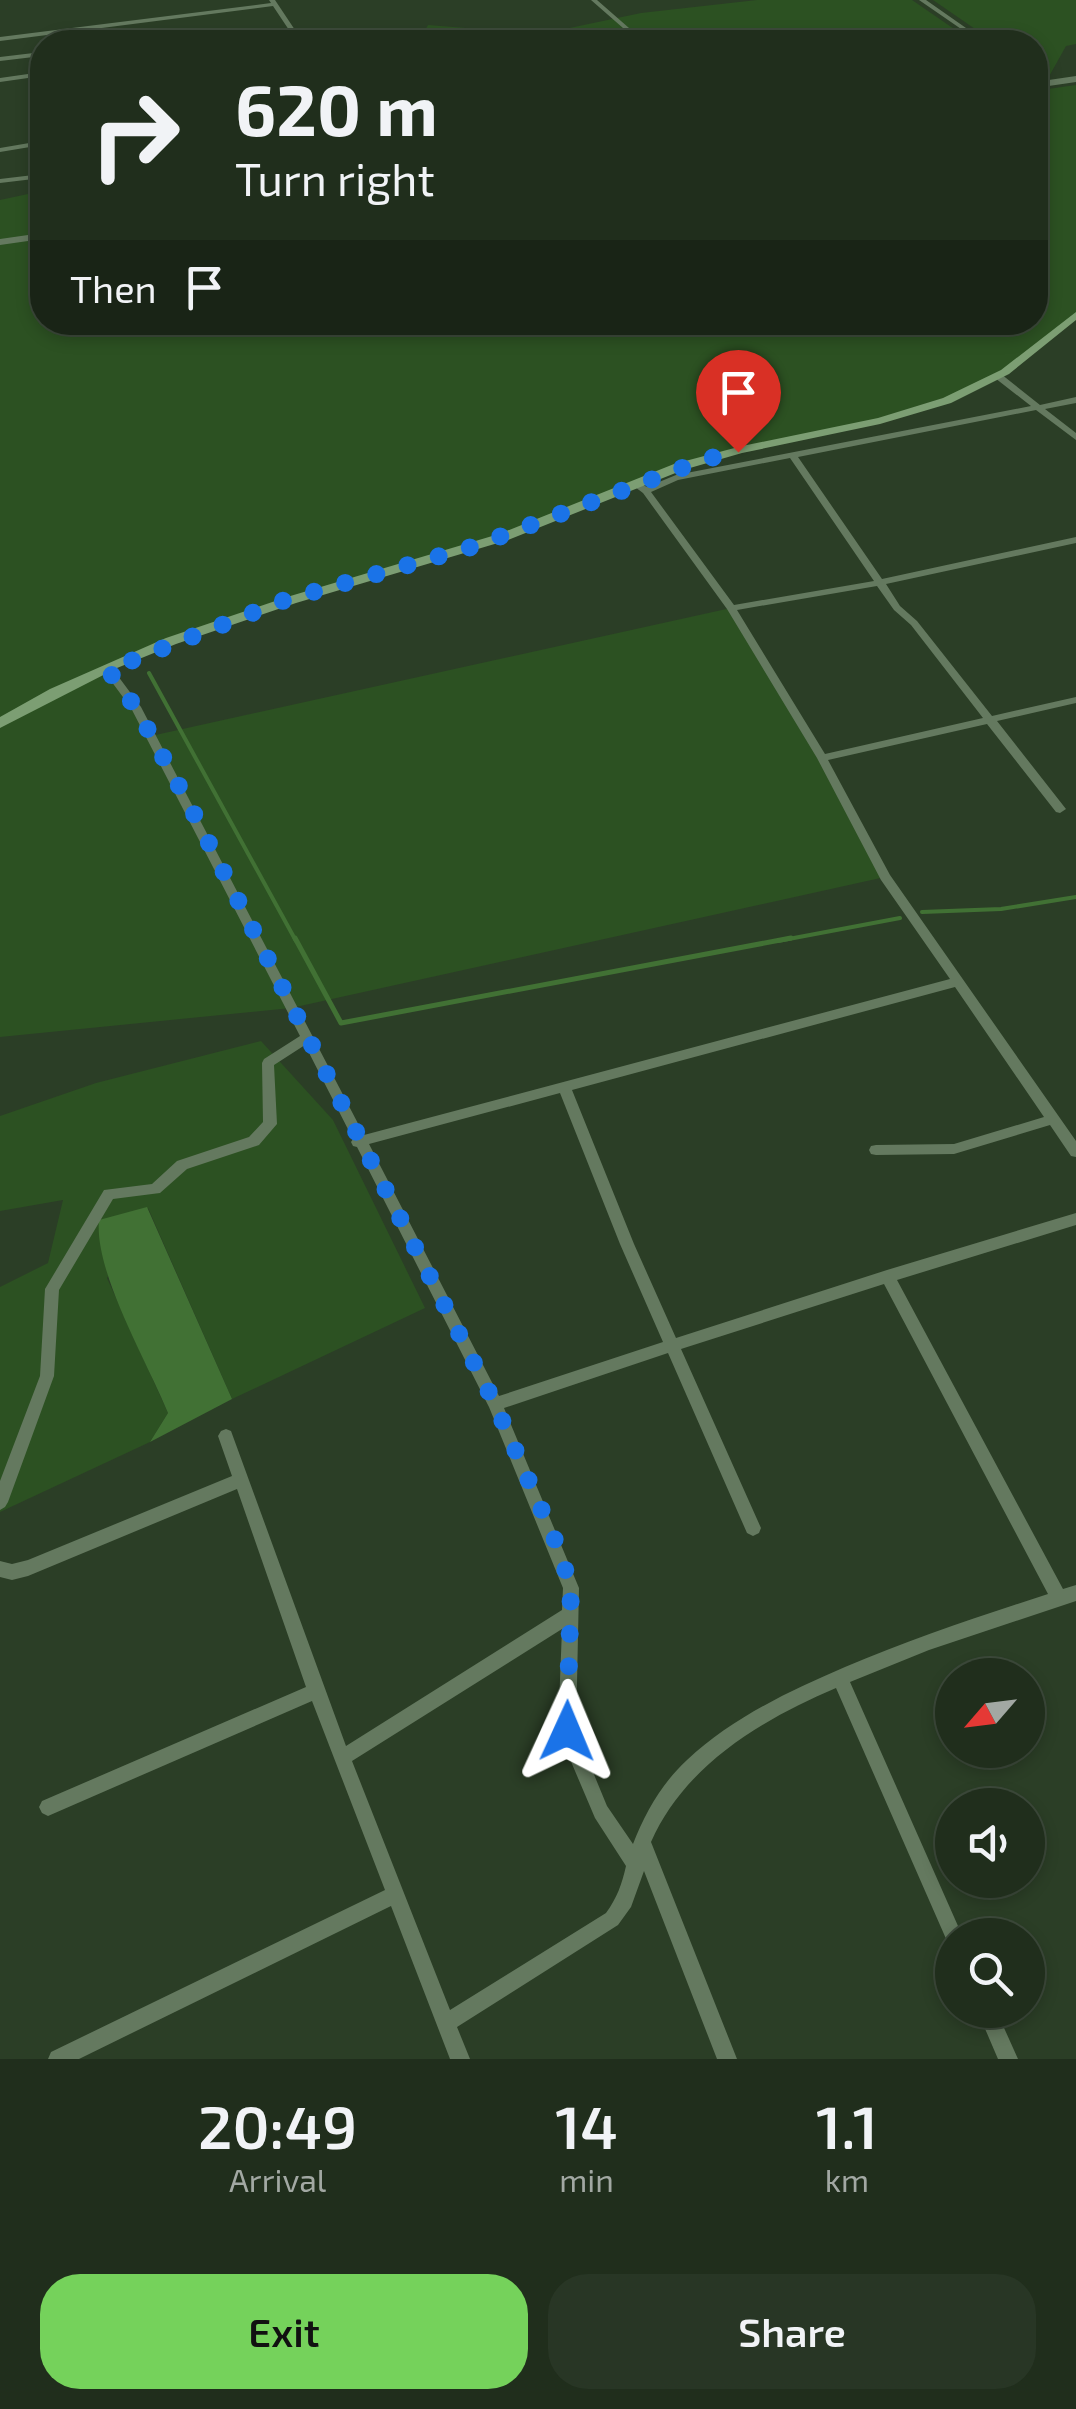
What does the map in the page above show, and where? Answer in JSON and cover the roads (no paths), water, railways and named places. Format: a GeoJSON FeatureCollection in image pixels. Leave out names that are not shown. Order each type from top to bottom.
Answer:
{"type":"FeatureCollection","features":[{"type":"Feature","properties":{"kind":"main road"},"geometry":{"type":"LineString","coordinates":[[0,723],[108,670],[285,600],[475,546],[641,488],[706,459],[963,394],[998,376],[1076,315]]}},
{"type":"Feature","properties":{"kind":"street"},"geometry":{"type":"LineString","coordinates":[[594,0],[628,30]]}},
{"type":"Feature","properties":{"kind":"street"},"geometry":{"type":"LineString","coordinates":[[922,0],[966,30]]}},
{"type":"Feature","properties":{"kind":"street"},"geometry":{"type":"LineString","coordinates":[[74,30],[273,2],[291,30]]}},
{"type":"Feature","properties":{"kind":"street"},"geometry":{"type":"LineString","coordinates":[[157,20],[163,30]]}},
{"type":"Feature","properties":{"kind":"street"},"geometry":{"type":"LineString","coordinates":[[0,39],[30,35]]}},
{"type":"Feature","properties":{"kind":"street"},"geometry":{"type":"LineString","coordinates":[[0,60],[30,56]]}},
{"type":"Feature","properties":{"kind":"street"},"geometry":{"type":"LineString","coordinates":[[0,80],[30,76]]}},
{"type":"Feature","properties":{"kind":"street"},"geometry":{"type":"LineString","coordinates":[[1048,82],[1076,79]]}},
{"type":"Feature","properties":{"kind":"street"},"geometry":{"type":"LineString","coordinates":[[0,150],[30,145]]}},
{"type":"Feature","properties":{"kind":"street"},"geometry":{"type":"LineString","coordinates":[[0,181],[30,177]]}},
{"type":"Feature","properties":{"kind":"street"},"geometry":{"type":"LineString","coordinates":[[0,242],[30,238]]}},
{"type":"Feature","properties":{"kind":"street"},"geometry":{"type":"LineString","coordinates":[[998,376],[1042,406],[1076,437]]}},
{"type":"Feature","properties":{"kind":"street"},"geometry":{"type":"LineString","coordinates":[[1076,400],[641,488],[731,608],[822,758],[885,877],[1076,1152]]}},
{"type":"Feature","properties":{"kind":"street"},"geometry":{"type":"LineString","coordinates":[[799,438],[808,452]]}},
{"type":"Feature","properties":{"kind":"street"},"geometry":{"type":"LineString","coordinates":[[792,456],[879,583],[1060,808]]}},
{"type":"Feature","properties":{"kind":"street"},"geometry":{"type":"LineString","coordinates":[[731,608],[879,583],[1076,540]]}},
{"type":"Feature","properties":{"kind":"street"},"geometry":{"type":"LineString","coordinates":[[108,670],[136,708],[190,806],[358,1142],[495,1404],[558,1547],[571,1588],[567,1731],[601,1812],[637,1866]]}},
{"type":"Feature","properties":{"kind":"street"},"geometry":{"type":"LineString","coordinates":[[822,758],[1076,700]]}},
{"type":"Feature","properties":{"kind":"street"},"geometry":{"type":"LineString","coordinates":[[358,1142],[957,982]]}},
{"type":"Feature","properties":{"kind":"street"},"geometry":{"type":"LineString","coordinates":[[0,1502],[47,1376],[52,1288],[87,1225],[109,1194],[155,1189],[182,1165],[254,1141],[270,1124],[268,1063],[306,1038]]}},
{"type":"Feature","properties":{"kind":"street"},"geometry":{"type":"LineString","coordinates":[[564,1087],[753,1528]]}},
{"type":"Feature","properties":{"kind":"street"},"geometry":{"type":"LineString","coordinates":[[876,1150],[954,1149],[1054,1119]]}},
{"type":"Feature","properties":{"kind":"street"},"geometry":{"type":"LineString","coordinates":[[495,1404],[1076,1219]]}},
{"type":"Feature","properties":{"kind":"street"},"geometry":{"type":"LineString","coordinates":[[446,2023],[612,1919],[629,1899],[642,1842],[658,1811],[694,1764],[786,1704],[840,1679],[1068,1595],[888,1276]]}},
{"type":"Feature","properties":{"kind":"street"},"geometry":{"type":"LineString","coordinates":[[226,1436],[316,1691],[460,2059]]}},
{"type":"Feature","properties":{"kind":"street"},"geometry":{"type":"LineString","coordinates":[[4,1573],[242,1479]]}},
{"type":"Feature","properties":{"kind":"street"},"geometry":{"type":"LineString","coordinates":[[342,1758],[570,1615]]}},
{"type":"Feature","properties":{"kind":"street"},"geometry":{"type":"LineString","coordinates":[[840,1679],[945,1918]]}},
{"type":"Feature","properties":{"kind":"street"},"geometry":{"type":"LineString","coordinates":[[48,1807],[316,1691]]}},
{"type":"Feature","properties":{"kind":"street"},"geometry":{"type":"LineString","coordinates":[[642,1842],[727,2059]]}},
{"type":"Feature","properties":{"kind":"street"},"geometry":{"type":"LineString","coordinates":[[58,2059],[395,1895]]}},
{"type":"Feature","properties":{"kind":"street"},"geometry":{"type":"LineString","coordinates":[[994,2028],[1008,2059]]}},
{"type":"Feature","properties":{"kind":"waterway"},"geometry":{"type":"LineString","coordinates":[[149,673],[296,941]]}},
{"type":"Feature","properties":{"kind":"waterway"},"geometry":{"type":"LineString","coordinates":[[922,912],[1001,909],[1076,897]]}},
{"type":"Feature","properties":{"kind":"waterway"},"geometry":{"type":"LineString","coordinates":[[778,941],[900,918]]}},
{"type":"Feature","properties":{"kind":"waterway"},"geometry":{"type":"LineString","coordinates":[[295,938],[341,1023],[791,938]]}}]}
